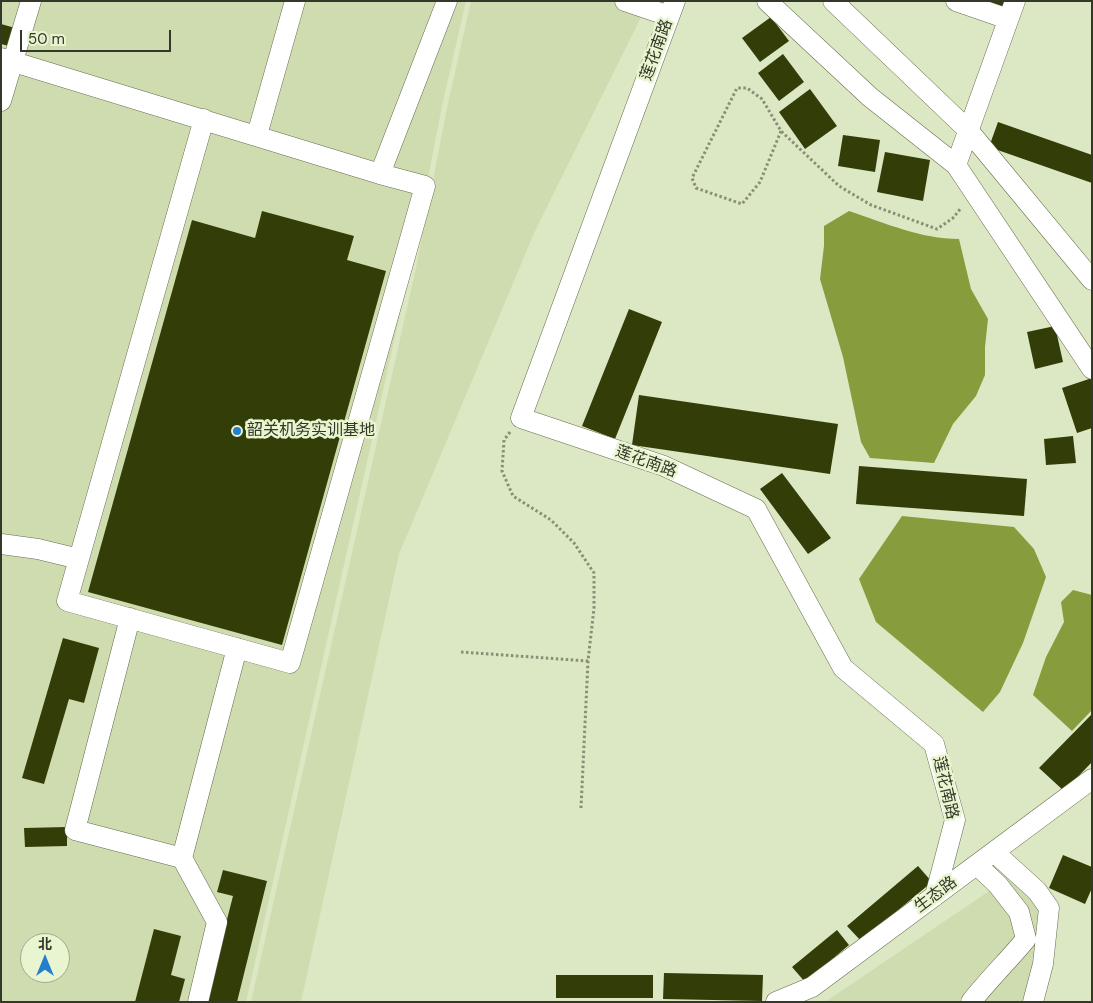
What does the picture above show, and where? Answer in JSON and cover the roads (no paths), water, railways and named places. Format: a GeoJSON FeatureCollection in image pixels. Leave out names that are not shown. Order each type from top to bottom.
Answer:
{"type":"FeatureCollection","features":[{"type":"Feature","properties":{"kind":"street"},"geometry":{"type":"LineString","coordinates":[[1,101],[7,59],[31,1]]}},
{"type":"Feature","properties":{"kind":"street"},"geometry":{"type":"LineString","coordinates":[[257,135],[295,1]]}},
{"type":"Feature","properties":{"kind":"street"},"geometry":{"type":"LineString","coordinates":[[380,174],[447,1]]}},
{"type":"Feature","properties":{"kind":"street"},"geometry":{"type":"LineString","coordinates":[[625,1],[672,9]]}},
{"type":"Feature","properties":{"kind":"street"},"geometry":{"type":"LineString","coordinates":[[767,1],[870,97],[956,166],[1092,369]]}},
{"type":"Feature","properties":{"kind":"street"},"geometry":{"type":"LineString","coordinates":[[833,1],[968,130],[1092,280]]}},
{"type":"Feature","properties":{"kind":"street"},"geometry":{"type":"LineString","coordinates":[[956,1],[1012,10],[956,166]]}},
{"type":"Feature","properties":{"kind":"street","name":"莲花南路"},"geometry":{"type":"LineString","coordinates":[[672,9],[521,418],[664,466],[756,509],[843,668],[934,744],[956,820],[935,896]]}},
{"type":"Feature","properties":{"kind":"street"},"geometry":{"type":"LineString","coordinates":[[7,59],[257,135],[380,174],[425,186],[290,663],[67,601],[204,119]]}},
{"type":"Feature","properties":{"kind":"street"},"geometry":{"type":"LineString","coordinates":[[1,544],[79,559]]}},
{"type":"Feature","properties":{"kind":"street"},"geometry":{"type":"LineString","coordinates":[[130,618],[75,830],[182,858]]}},
{"type":"Feature","properties":{"kind":"street"},"geometry":{"type":"LineString","coordinates":[[198,1002],[217,922],[182,858],[237,648]]}},
{"type":"Feature","properties":{"kind":"street","name":"生态路"},"geometry":{"type":"LineString","coordinates":[[776,1002],[812,987],[1092,779]]}},
{"type":"Feature","properties":{"kind":"street"},"geometry":{"type":"LineString","coordinates":[[994,852],[1037,891],[1050,908],[1043,964],[1033,1002]]}},
{"type":"Feature","properties":{"kind":"street"},"geometry":{"type":"LineString","coordinates":[[971,1002],[986,982],[1008,962],[1026,939],[1019,912],[998,886],[977,865]]}},
{"type":"Feature","properties":{"kind":"place","name":"韶关机务实训基地"},"geometry":{"type":"Point","coordinates":[237,431]}}]}
